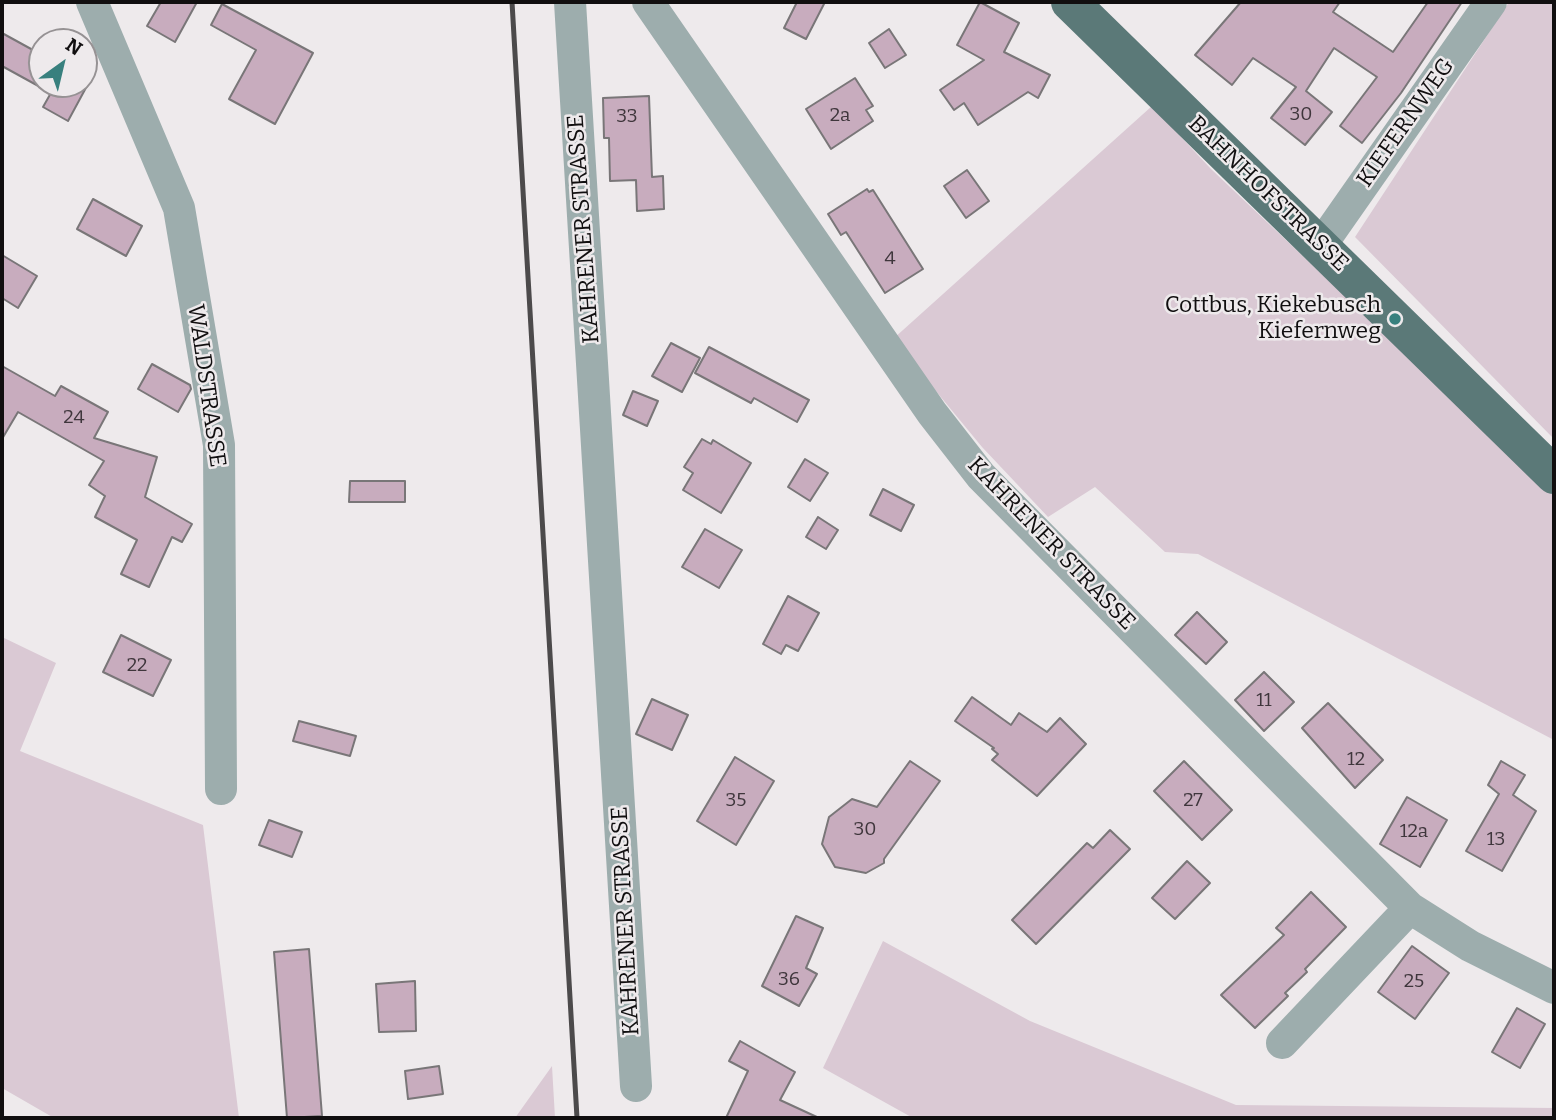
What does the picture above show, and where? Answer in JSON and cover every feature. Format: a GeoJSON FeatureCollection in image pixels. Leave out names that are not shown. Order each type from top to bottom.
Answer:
{"type":"FeatureCollection","features":[{"type":"Feature","properties":{"kind":"main road","name":"BAHNHOFSTRASSE"},"geometry":{"type":"LineString","coordinates":[[1070,2],[1554,475]]}},
{"type":"Feature","properties":{"kind":"street","name":"WALDSTRASSE"},"geometry":{"type":"LineString","coordinates":[[92,2],[179,208],[219,445],[221,789]]}},
{"type":"Feature","properties":{"kind":"street","name":"KAHRENER STRASSE"},"geometry":{"type":"LineString","coordinates":[[570,2],[636,1086]]}},
{"type":"Feature","properties":{"kind":"street","name":"KAHRENER STRASSE"},"geometry":{"type":"LineString","coordinates":[[648,2],[932,413],[981,476],[1410,908],[1471,946],[1554,988]]}},
{"type":"Feature","properties":{"kind":"street","name":"KIEFERNWEG"},"geometry":{"type":"LineString","coordinates":[[1321,245],[1491,2]]}},
{"type":"Feature","properties":{"kind":"street"},"geometry":{"type":"LineString","coordinates":[[1282,1042],[1410,908]]}},
{"type":"Feature","properties":{"kind":"shaded area"},"geometry":{"type":"Polygon","coordinates":[[[1509,2],[1554,2],[1554,439],[1355,237],[1509,2]]]}},
{"type":"Feature","properties":{"kind":"shaded area"},"geometry":{"type":"Polygon","coordinates":[[[1152,106],[1211,169],[1554,494],[1554,740],[1198,554],[1165,552],[1095,487],[1048,517],[982,447],[893,339],[1152,106]]]}},
{"type":"Feature","properties":{"kind":"shaded area"},"geometry":{"type":"Polygon","coordinates":[[[2,637],[56,663],[20,751],[203,825],[239,1118],[54,1118],[2,1088],[2,637]]]}},
{"type":"Feature","properties":{"kind":"shaded area"},"geometry":{"type":"Polygon","coordinates":[[[883,941],[1030,1021],[1236,1105],[1554,1108],[1554,1118],[913,1118],[823,1068],[883,941]]]}},
{"type":"Feature","properties":{"kind":"shaded area"},"geometry":{"type":"Polygon","coordinates":[[[552,1066],[555,1118],[515,1118],[552,1066]]]}},
{"type":"Feature","properties":{"kind":"building"},"geometry":{"type":"Polygon","coordinates":[[[161,2],[197,2],[175,42],[147,26],[161,2]]]}},
{"type":"Feature","properties":{"kind":"building"},"geometry":{"type":"Polygon","coordinates":[[[797,2],[825,2],[806,39],[784,28],[797,2]]]}},
{"type":"Feature","properties":{"kind":"building"},"geometry":{"type":"Polygon","coordinates":[[[980,2],[1019,23],[1004,52],[1050,75],[1038,98],[1028,92],[978,125],[964,103],[954,110],[940,90],[984,60],[957,45],[980,2]]]}},
{"type":"Feature","properties":{"kind":"building"},"geometry":{"type":"Polygon","coordinates":[[[1241,2],[1340,2],[1333,12],[1393,52],[1428,2],[1462,2],[1401,93],[1362,143],[1340,126],[1377,77],[1334,48],[1306,91],[1332,112],[1305,145],[1271,118],[1296,87],[1253,58],[1232,85],[1195,55],[1241,2]]]}},
{"type":"Feature","properties":{"kind":"building"},"geometry":{"type":"Polygon","coordinates":[[[222,4],[313,53],[275,124],[229,99],[256,50],[211,25],[222,4]]]}},
{"type":"Feature","properties":{"kind":"building"},"geometry":{"type":"Polygon","coordinates":[[[889,29],[906,55],[885,68],[869,43],[889,29]]]}},
{"type":"Feature","properties":{"kind":"building"},"geometry":{"type":"Polygon","coordinates":[[[2,33],[28,47],[28,80],[2,66],[2,33]]]}},
{"type":"Feature","properties":{"kind":"building"},"geometry":{"type":"Polygon","coordinates":[[[855,78],[873,106],[866,110],[873,121],[831,149],[806,109],[855,78]]]}},
{"type":"Feature","properties":{"kind":"building"},"geometry":{"type":"Polygon","coordinates":[[[649,96],[652,177],[663,176],[664,209],[637,211],[636,180],[610,181],[609,138],[604,138],[603,98],[649,96]]]}},
{"type":"Feature","properties":{"kind":"building"},"geometry":{"type":"Polygon","coordinates":[[[48,98],[80,98],[68,121],[43,107],[48,98]]]}},
{"type":"Feature","properties":{"kind":"building"},"geometry":{"type":"Polygon","coordinates":[[[967,170],[989,201],[966,218],[944,186],[967,170]]]}},
{"type":"Feature","properties":{"kind":"building"},"geometry":{"type":"Polygon","coordinates":[[[867,189],[869,192],[873,190],[923,269],[885,293],[846,232],[841,235],[828,214],[867,189]]]}},
{"type":"Feature","properties":{"kind":"building"},"geometry":{"type":"Polygon","coordinates":[[[93,199],[142,226],[126,256],[77,229],[93,199]]]}},
{"type":"Feature","properties":{"kind":"building"},"geometry":{"type":"Polygon","coordinates":[[[2,255],[37,276],[18,308],[2,298],[2,255]]]}},
{"type":"Feature","properties":{"kind":"building"},"geometry":{"type":"Polygon","coordinates":[[[671,343],[700,358],[682,392],[652,376],[671,343]]]}},
{"type":"Feature","properties":{"kind":"building"},"geometry":{"type":"Polygon","coordinates":[[[709,347],[809,400],[797,422],[754,398],[751,403],[695,373],[709,347]]]}},
{"type":"Feature","properties":{"kind":"building"},"geometry":{"type":"Polygon","coordinates":[[[152,364],[190,385],[191,389],[178,412],[138,389],[152,364]]]}},
{"type":"Feature","properties":{"kind":"building"},"geometry":{"type":"Polygon","coordinates":[[[2,366],[55,396],[61,386],[108,412],[94,438],[157,457],[145,497],[192,524],[182,542],[172,537],[149,587],[121,574],[137,540],[95,517],[105,496],[89,485],[104,461],[18,412],[2,439],[2,366]]]}},
{"type":"Feature","properties":{"kind":"building"},"geometry":{"type":"Polygon","coordinates":[[[633,391],[658,401],[647,426],[623,415],[633,391]]]}},
{"type":"Feature","properties":{"kind":"building"},"geometry":{"type":"Polygon","coordinates":[[[702,439],[711,444],[713,440],[751,463],[721,513],[683,490],[693,473],[684,467],[702,439]]]}},
{"type":"Feature","properties":{"kind":"building"},"geometry":{"type":"Polygon","coordinates":[[[805,459],[828,473],[810,501],[788,487],[805,459]]]}},
{"type":"Feature","properties":{"kind":"building"},"geometry":{"type":"Polygon","coordinates":[[[350,481],[405,481],[405,502],[349,502],[350,481]]]}},
{"type":"Feature","properties":{"kind":"building"},"geometry":{"type":"Polygon","coordinates":[[[883,489],[914,505],[901,531],[870,515],[883,489]]]}},
{"type":"Feature","properties":{"kind":"building"},"geometry":{"type":"Polygon","coordinates":[[[818,517],[838,530],[826,549],[806,537],[818,517]]]}},
{"type":"Feature","properties":{"kind":"building"},"geometry":{"type":"Polygon","coordinates":[[[705,529],[742,550],[719,588],[682,567],[705,529]]]}},
{"type":"Feature","properties":{"kind":"building"},"geometry":{"type":"Polygon","coordinates":[[[788,596],[819,613],[798,651],[786,645],[781,654],[763,644],[788,596]]]}},
{"type":"Feature","properties":{"kind":"building"},"geometry":{"type":"Polygon","coordinates":[[[1197,612],[1227,642],[1206,664],[1175,635],[1197,612]]]}},
{"type":"Feature","properties":{"kind":"building"},"geometry":{"type":"Polygon","coordinates":[[[121,635],[171,660],[153,696],[103,672],[121,635]]]}},
{"type":"Feature","properties":{"kind":"building"},"geometry":{"type":"Polygon","coordinates":[[[1264,672],[1294,702],[1264,731],[1235,700],[1264,672]]]}},
{"type":"Feature","properties":{"kind":"building"},"geometry":{"type":"Polygon","coordinates":[[[972,697],[1011,725],[1019,713],[1047,732],[1060,718],[1086,744],[1037,796],[992,760],[998,754],[992,749],[994,748],[955,721],[972,697]]]}},
{"type":"Feature","properties":{"kind":"building"},"geometry":{"type":"Polygon","coordinates":[[[652,699],[688,715],[672,750],[636,734],[652,699]]]}},
{"type":"Feature","properties":{"kind":"building"},"geometry":{"type":"Polygon","coordinates":[[[1328,703],[1383,760],[1355,788],[1302,728],[1328,703]]]}},
{"type":"Feature","properties":{"kind":"building"},"geometry":{"type":"Polygon","coordinates":[[[299,721],[356,736],[350,756],[293,741],[299,721]]]}},
{"type":"Feature","properties":{"kind":"building"},"geometry":{"type":"Polygon","coordinates":[[[735,757],[774,781],[736,845],[697,821],[735,757]]]}},
{"type":"Feature","properties":{"kind":"building"},"geometry":{"type":"Polygon","coordinates":[[[910,761],[940,781],[884,859],[884,863],[866,873],[835,867],[822,844],[829,817],[852,799],[877,807],[910,761]]]}},
{"type":"Feature","properties":{"kind":"building"},"geometry":{"type":"Polygon","coordinates":[[[1184,761],[1232,810],[1202,840],[1154,791],[1184,761]]]}},
{"type":"Feature","properties":{"kind":"building"},"geometry":{"type":"Polygon","coordinates":[[[1501,761],[1525,775],[1513,795],[1536,811],[1502,871],[1466,851],[1499,794],[1488,785],[1501,761]]]}},
{"type":"Feature","properties":{"kind":"building"},"geometry":{"type":"Polygon","coordinates":[[[1407,797],[1447,820],[1420,867],[1380,844],[1407,797]]]}},
{"type":"Feature","properties":{"kind":"building"},"geometry":{"type":"Polygon","coordinates":[[[269,820],[302,832],[292,857],[259,845],[269,820]]]}},
{"type":"Feature","properties":{"kind":"building"},"geometry":{"type":"Polygon","coordinates":[[[1110,830],[1130,849],[1036,944],[1012,920],[1087,843],[1093,848],[1110,830]]]}},
{"type":"Feature","properties":{"kind":"building"},"geometry":{"type":"Polygon","coordinates":[[[1187,861],[1210,883],[1175,919],[1152,898],[1187,861]]]}},
{"type":"Feature","properties":{"kind":"building"},"geometry":{"type":"Polygon","coordinates":[[[1311,892],[1346,927],[1305,969],[1307,972],[1285,993],[1288,996],[1255,1028],[1221,995],[1284,935],[1276,928],[1311,892]]]}},
{"type":"Feature","properties":{"kind":"building"},"geometry":{"type":"Polygon","coordinates":[[[796,916],[823,928],[806,968],[817,974],[799,1006],[762,986],[796,916]]]}},
{"type":"Feature","properties":{"kind":"building"},"geometry":{"type":"Polygon","coordinates":[[[1412,946],[1449,973],[1415,1019],[1378,992],[1412,946]]]}},
{"type":"Feature","properties":{"kind":"building"},"geometry":{"type":"Polygon","coordinates":[[[309,949],[322,1116],[287,1118],[274,952],[309,949]]]}},
{"type":"Feature","properties":{"kind":"building"},"geometry":{"type":"Polygon","coordinates":[[[415,981],[416,1031],[379,1032],[376,984],[415,981]]]}},
{"type":"Feature","properties":{"kind":"building"},"geometry":{"type":"Polygon","coordinates":[[[1517,1008],[1545,1024],[1520,1068],[1492,1052],[1517,1008]]]}},
{"type":"Feature","properties":{"kind":"building"},"geometry":{"type":"Polygon","coordinates":[[[740,1041],[795,1072],[780,1100],[819,1118],[726,1118],[748,1071],[729,1061],[740,1041]]]}},
{"type":"Feature","properties":{"kind":"building"},"geometry":{"type":"Polygon","coordinates":[[[439,1066],[443,1094],[408,1099],[405,1071],[439,1066]]]}},
{"type":"Feature","properties":{"kind":"railway"},"geometry":{"type":"LineString","coordinates":[[512,2],[577,1118]]}},
{"type":"Feature","properties":{"kind":"place","name":"Cottbus, Kiekebusch Kiefernweg"},"geometry":{"type":"Point","coordinates":[1395,319]}}]}
